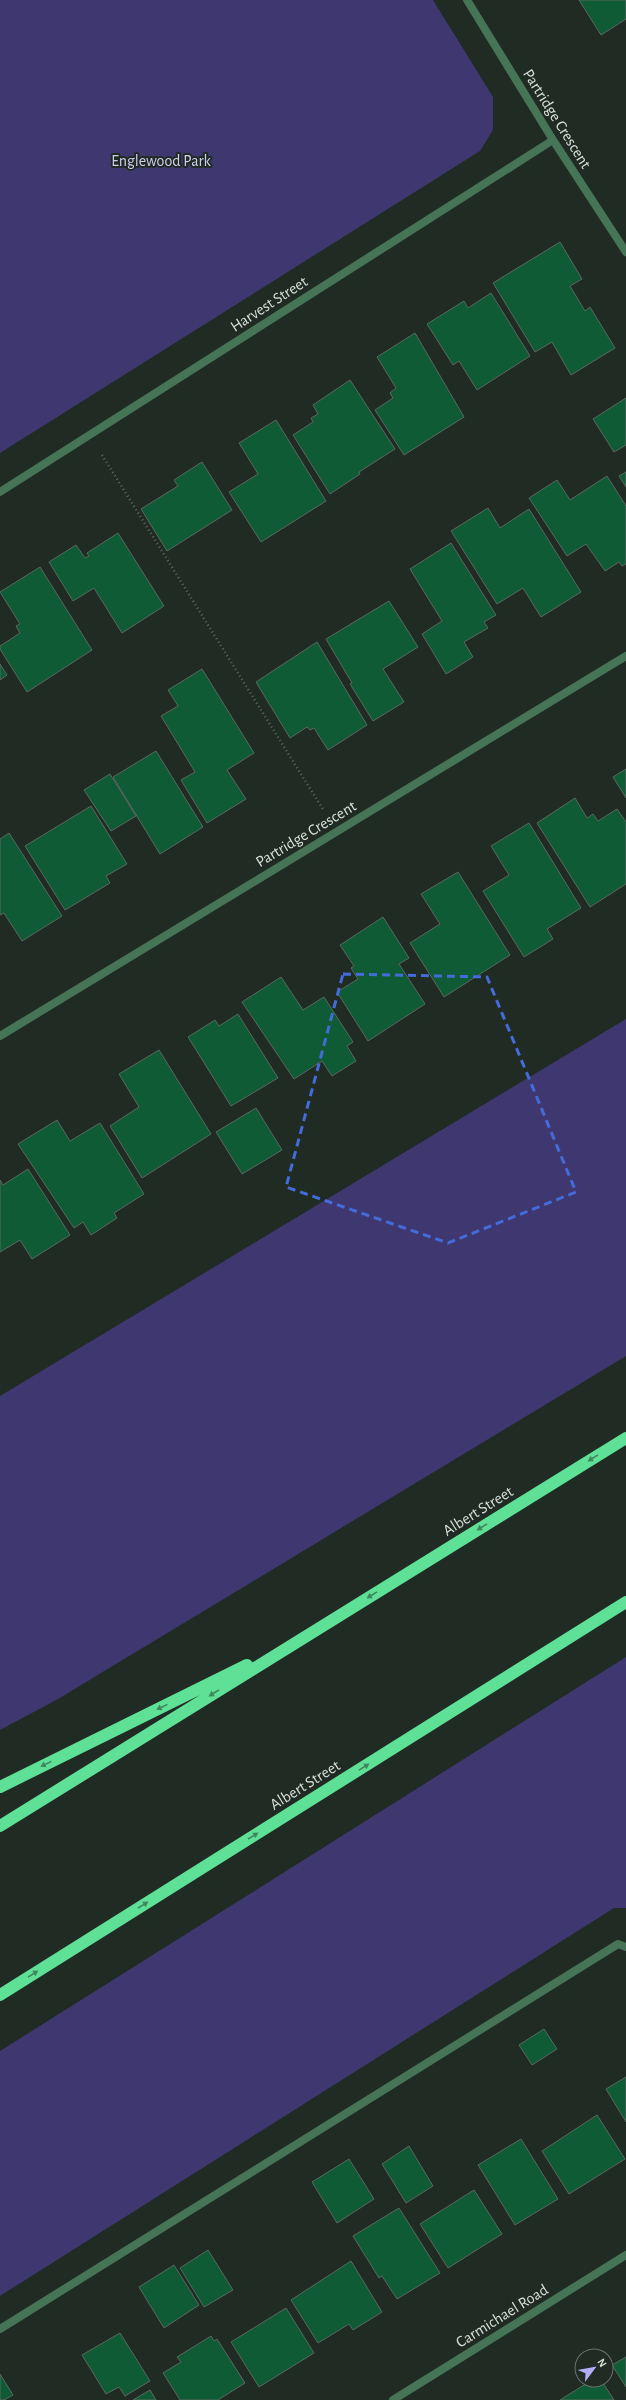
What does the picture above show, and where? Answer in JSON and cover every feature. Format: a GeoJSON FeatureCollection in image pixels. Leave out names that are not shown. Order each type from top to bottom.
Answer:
{"type":"FeatureCollection","features":[{"type":"Feature","properties":{"kind":"highway","name":"Albert Street"},"geometry":{"type":"LineString","coordinates":[[0,1826],[626,1438]]}},
{"type":"Feature","properties":{"kind":"highway","name":"Albert Street"},"geometry":{"type":"LineString","coordinates":[[0,1995],[626,1602]]}},
{"type":"Feature","properties":{"kind":"highway"},"geometry":{"type":"LineString","coordinates":[[0,1787],[310,1634]]}},
{"type":"Feature","properties":{"kind":"street","name":"Partridge Crescent"},"geometry":{"type":"LineString","coordinates":[[467,0],[553,140],[626,252]]}},
{"type":"Feature","properties":{"kind":"street","name":"Harvest Street"},"geometry":{"type":"LineString","coordinates":[[0,492],[553,140]]}},
{"type":"Feature","properties":{"kind":"street","name":"Partridge Crescent"},"geometry":{"type":"LineString","coordinates":[[0,1036],[626,656]]}},
{"type":"Feature","properties":{"kind":"street"},"geometry":{"type":"LineString","coordinates":[[0,2329],[618,1944],[626,1947]]}},
{"type":"Feature","properties":{"kind":"street","name":"Carmichael Road"},"geometry":{"type":"LineString","coordinates":[[393,2400],[626,2255]]}},
{"type":"Feature","properties":{"kind":"path"},"geometry":{"type":"LineString","coordinates":[[90,435],[337,831]]}},
{"type":"Feature","properties":{"kind":"highlighted area"},"geometry":{"type":"Polygon","coordinates":[[[343,974],[487,977],[576,1192],[448,1243],[286,1187],[343,974]]]}},
{"type":"Feature","properties":{"kind":"green space","name":"Englewood Park"},"geometry":{"type":"Polygon","coordinates":[[[0,0],[433,0],[493,97],[493,130],[480,151],[0,453],[0,0]]]}},
{"type":"Feature","properties":{"kind":"green space"},"geometry":{"type":"Polygon","coordinates":[[[626,1019],[626,1356],[58,1699],[0,1730],[0,1396],[626,1019]]]}},
{"type":"Feature","properties":{"kind":"green space"},"geometry":{"type":"Polygon","coordinates":[[[626,1657],[626,1908],[614,1908],[0,2296],[0,2051],[626,1657]]]}},
{"type":"Feature","properties":{"kind":"building"},"geometry":{"type":"Polygon","coordinates":[[[579,0],[626,0],[626,19],[601,35],[579,0]]]}},
{"type":"Feature","properties":{"kind":"building"},"geometry":{"type":"Polygon","coordinates":[[[560,242],[582,279],[570,286],[585,311],[590,307],[615,348],[571,375],[552,342],[535,352],[493,283],[560,242]]]}},
{"type":"Feature","properties":{"kind":"building"},"geometry":{"type":"Polygon","coordinates":[[[491,293],[530,356],[477,390],[459,361],[453,365],[427,324],[464,301],[468,308],[491,293]]]}},
{"type":"Feature","properties":{"kind":"building"},"geometry":{"type":"Polygon","coordinates":[[[415,333],[464,417],[404,455],[375,410],[393,398],[390,393],[396,388],[377,357],[415,333]]]}},
{"type":"Feature","properties":{"kind":"building"},"geometry":{"type":"Polygon","coordinates":[[[350,380],[395,449],[359,472],[360,474],[330,494],[293,435],[313,422],[311,418],[318,414],[313,405],[350,380]]]}},
{"type":"Feature","properties":{"kind":"building"},"geometry":{"type":"Polygon","coordinates":[[[626,398],[626,445],[614,452],[593,419],[626,398]]]}},
{"type":"Feature","properties":{"kind":"building"},"geometry":{"type":"Polygon","coordinates":[[[276,420],[326,501],[261,542],[229,492],[258,474],[239,443],[276,420]]]}},
{"type":"Feature","properties":{"kind":"building"},"geometry":{"type":"Polygon","coordinates":[[[202,462],[232,510],[167,551],[141,509],[178,486],[174,480],[202,462]]]}},
{"type":"Feature","properties":{"kind":"building"},"geometry":{"type":"Polygon","coordinates":[[[626,472],[626,487],[619,476],[626,472]]]}},
{"type":"Feature","properties":{"kind":"building"},"geometry":{"type":"Polygon","coordinates":[[[607,476],[626,506],[626,564],[622,566],[619,562],[605,571],[586,544],[567,556],[529,498],[557,480],[570,500],[607,476]]]}},
{"type":"Feature","properties":{"kind":"building"},"geometry":{"type":"Polygon","coordinates":[[[488,508],[500,528],[529,509],[581,592],[541,617],[523,588],[497,604],[451,531],[488,508]]]}},
{"type":"Feature","properties":{"kind":"building"},"geometry":{"type":"Polygon","coordinates":[[[118,533],[164,606],[122,633],[94,588],[73,601],[49,562],[76,545],[85,558],[89,556],[87,553],[118,533]]]}},
{"type":"Feature","properties":{"kind":"building"},"geometry":{"type":"Polygon","coordinates":[[[451,543],[496,615],[484,622],[488,628],[464,642],[473,657],[446,674],[422,634],[442,621],[410,569],[451,543]]]}},
{"type":"Feature","properties":{"kind":"building"},"geometry":{"type":"Polygon","coordinates":[[[40,567],[92,650],[27,692],[0,649],[0,646],[20,633],[16,626],[20,624],[0,592],[40,567]]]}},
{"type":"Feature","properties":{"kind":"building"},"geometry":{"type":"Polygon","coordinates":[[[389,601],[418,647],[383,669],[404,702],[373,721],[350,684],[352,683],[326,639],[389,601]]]}},
{"type":"Feature","properties":{"kind":"building"},"geometry":{"type":"Polygon","coordinates":[[[317,642],[367,725],[328,750],[314,728],[310,730],[307,727],[290,738],[256,682],[317,642]]]}},
{"type":"Feature","properties":{"kind":"building"},"geometry":{"type":"Polygon","coordinates":[[[0,664],[7,675],[0,680],[0,664]]]}},
{"type":"Feature","properties":{"kind":"building"},"geometry":{"type":"Polygon","coordinates":[[[202,669],[254,753],[227,770],[246,799],[207,823],[181,780],[195,772],[161,716],[178,706],[168,690],[202,669]]]}},
{"type":"Feature","properties":{"kind":"building"},"geometry":{"type":"Polygon","coordinates":[[[156,751],[203,827],[160,854],[113,777],[156,751]]]}},
{"type":"Feature","properties":{"kind":"building"},"geometry":{"type":"Polygon","coordinates":[[[626,769],[626,798],[613,777],[626,769]]]}},
{"type":"Feature","properties":{"kind":"building"},"geometry":{"type":"Polygon","coordinates":[[[110,774],[136,816],[111,831],[84,790],[110,774]]]}},
{"type":"Feature","properties":{"kind":"building"},"geometry":{"type":"Polygon","coordinates":[[[575,798],[587,818],[593,814],[598,821],[617,809],[626,822],[626,884],[590,907],[537,823],[575,798]]]}},
{"type":"Feature","properties":{"kind":"building"},"geometry":{"type":"Polygon","coordinates":[[[91,806],[127,864],[106,876],[110,883],[65,910],[25,846],[91,806]]]}},
{"type":"Feature","properties":{"kind":"building"},"geometry":{"type":"Polygon","coordinates":[[[529,823],[581,908],[547,929],[553,939],[524,957],[483,891],[509,875],[491,846],[529,823]]]}},
{"type":"Feature","properties":{"kind":"building"},"geometry":{"type":"Polygon","coordinates":[[[9,833],[62,916],[22,941],[4,913],[0,915],[0,839],[9,833]]]}},
{"type":"Feature","properties":{"kind":"building"},"geometry":{"type":"Polygon","coordinates":[[[458,872],[510,955],[444,997],[410,943],[440,924],[421,894],[458,872]]]}},
{"type":"Feature","properties":{"kind":"building"},"geometry":{"type":"Polygon","coordinates":[[[383,917],[409,958],[399,964],[425,1004],[368,1041],[337,992],[358,979],[351,968],[354,966],[340,945],[383,917]]]}},
{"type":"Feature","properties":{"kind":"building"},"geometry":{"type":"Polygon","coordinates":[[[281,977],[303,1010],[324,997],[353,1042],[347,1046],[356,1061],[332,1076],[322,1061],[294,1079],[242,1002],[281,977]]]}},
{"type":"Feature","properties":{"kind":"building"},"geometry":{"type":"Polygon","coordinates":[[[238,1014],[278,1078],[231,1106],[188,1037],[215,1020],[219,1026],[238,1014]]]}},
{"type":"Feature","properties":{"kind":"building"},"geometry":{"type":"Polygon","coordinates":[[[159,1050],[211,1134],[142,1178],[110,1126],[139,1107],[119,1074],[159,1050]]]}},
{"type":"Feature","properties":{"kind":"building"},"geometry":{"type":"Polygon","coordinates":[[[256,1108],[282,1150],[242,1174],[216,1132],[256,1108]]]}},
{"type":"Feature","properties":{"kind":"building"},"geometry":{"type":"Polygon","coordinates":[[[57,1120],[70,1141],[100,1123],[144,1194],[114,1213],[117,1218],[91,1235],[83,1222],[74,1228],[18,1144],[57,1120]]]}},
{"type":"Feature","properties":{"kind":"building"},"geometry":{"type":"Polygon","coordinates":[[[28,1169],[70,1235],[32,1259],[20,1240],[0,1252],[0,1180],[3,1185],[28,1169]]]}},
{"type":"Feature","properties":{"kind":"building"},"geometry":{"type":"Polygon","coordinates":[[[544,2029],[557,2049],[532,2065],[519,2045],[544,2029]]]}},
{"type":"Feature","properties":{"kind":"building"},"geometry":{"type":"Polygon","coordinates":[[[626,2077],[626,2122],[606,2089],[626,2077]]]}},
{"type":"Feature","properties":{"kind":"building"},"geometry":{"type":"Polygon","coordinates":[[[597,2115],[625,2159],[569,2194],[542,2151],[597,2115]]]}},
{"type":"Feature","properties":{"kind":"building"},"geometry":{"type":"Polygon","coordinates":[[[521,2139],[558,2199],[515,2225],[478,2165],[521,2139]]]}},
{"type":"Feature","properties":{"kind":"building"},"geometry":{"type":"Polygon","coordinates":[[[409,2146],[433,2186],[406,2203],[382,2164],[409,2146]]]}},
{"type":"Feature","properties":{"kind":"building"},"geometry":{"type":"Polygon","coordinates":[[[349,2159],[374,2199],[337,2223],[312,2182],[349,2159]]]}},
{"type":"Feature","properties":{"kind":"building"},"geometry":{"type":"Polygon","coordinates":[[[474,2190],[502,2234],[448,2268],[420,2224],[474,2190]]]}},
{"type":"Feature","properties":{"kind":"building"},"geometry":{"type":"Polygon","coordinates":[[[399,2208],[440,2273],[397,2299],[382,2276],[379,2278],[353,2236],[399,2208]]]}},
{"type":"Feature","properties":{"kind":"building"},"geometry":{"type":"Polygon","coordinates":[[[208,2250],[233,2290],[204,2307],[180,2268],[208,2250]]]}},
{"type":"Feature","properties":{"kind":"building"},"geometry":{"type":"Polygon","coordinates":[[[351,2261],[382,2312],[353,2330],[349,2324],[318,2343],[291,2300],[351,2261]]]}},
{"type":"Feature","properties":{"kind":"building"},"geometry":{"type":"Polygon","coordinates":[[[174,2265],[199,2305],[164,2328],[139,2287],[174,2265]]]}},
{"type":"Feature","properties":{"kind":"building"},"geometry":{"type":"Polygon","coordinates":[[[286,2308],[314,2353],[259,2387],[231,2342],[286,2308]]]}},
{"type":"Feature","properties":{"kind":"building"},"geometry":{"type":"Polygon","coordinates":[[[120,2333],[150,2381],[125,2396],[119,2387],[106,2394],[82,2355],[120,2333]]]}},
{"type":"Feature","properties":{"kind":"building"},"geometry":{"type":"Polygon","coordinates":[[[211,2336],[214,2341],[217,2339],[245,2383],[218,2400],[180,2400],[163,2373],[181,2362],[177,2357],[211,2336]]]}},
{"type":"Feature","properties":{"kind":"building"},"geometry":{"type":"Polygon","coordinates":[[[626,2357],[626,2387],[614,2368],[614,2364],[626,2357]]]}},
{"type":"Feature","properties":{"kind":"building"},"geometry":{"type":"Polygon","coordinates":[[[0,2374],[13,2395],[4,2400],[0,2400],[0,2374]]]}},
{"type":"Feature","properties":{"kind":"building"},"geometry":{"type":"Polygon","coordinates":[[[579,2388],[606,2388],[614,2400],[560,2400],[579,2388]]]}},
{"type":"Feature","properties":{"kind":"building"},"geometry":{"type":"Polygon","coordinates":[[[150,2390],[156,2400],[133,2400],[150,2390]]]}}]}
